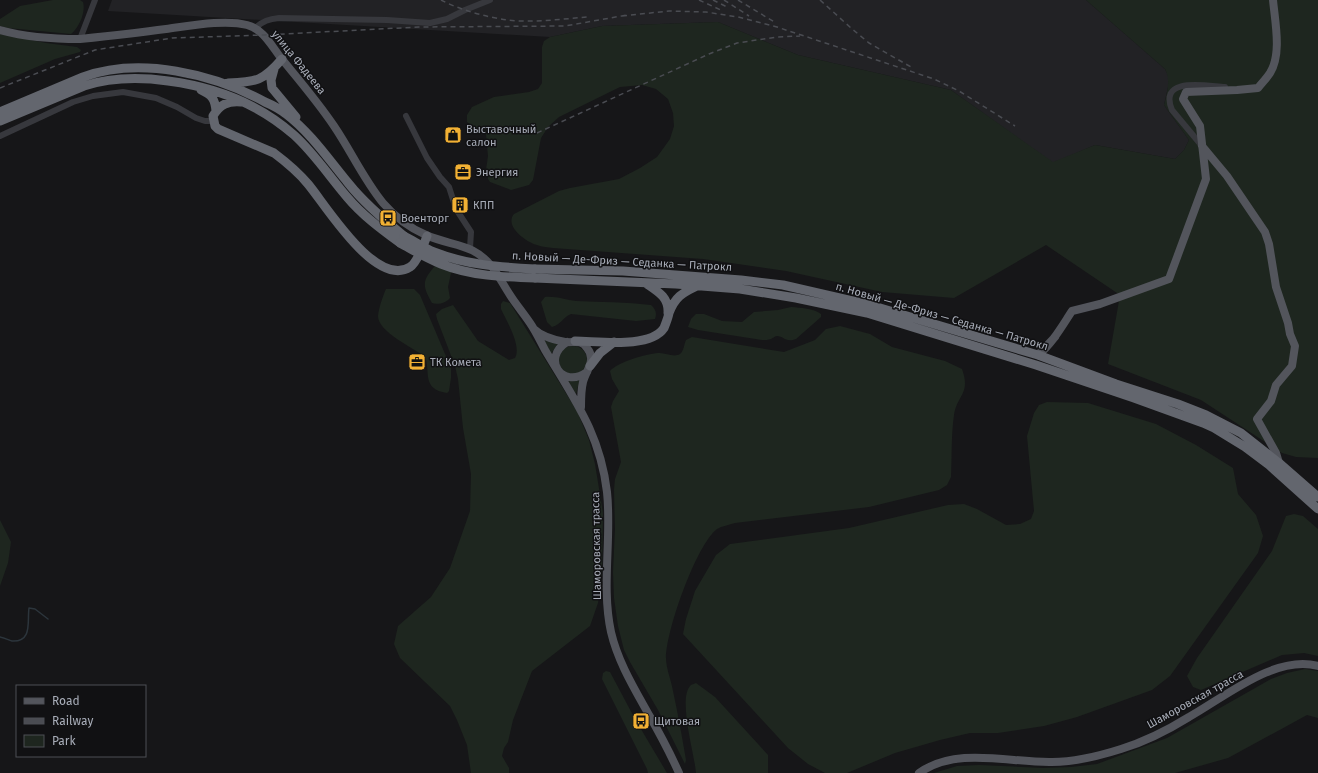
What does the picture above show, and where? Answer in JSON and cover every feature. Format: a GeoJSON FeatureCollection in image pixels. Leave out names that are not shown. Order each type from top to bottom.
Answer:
{"type":"FeatureCollection","features":[{"type":"Feature","properties":{"kind":"highway"},"geometry":{"type":"LineString","coordinates":[[225,83],[249,83],[258,80],[274,69],[282,59]]}},
{"type":"Feature","properties":{"kind":"highway","name":"п. Новый — Де-Фриз — Седанка — Патрокл"},"geometry":{"type":"LineString","coordinates":[[0,112],[93,73],[145,68],[205,76],[251,94],[286,114],[326,155],[372,210],[402,239]]}},
{"type":"Feature","properties":{"kind":"highway"},"geometry":{"type":"LineString","coordinates":[[274,69],[270,80],[272,88],[296,116],[299,126]]}},
{"type":"Feature","properties":{"kind":"highway","name":"п. Новый — Де-Фриз — Седанка — Патрокл"},"geometry":{"type":"LineString","coordinates":[[0,121],[97,82],[126,78],[147,78],[187,84],[218,91],[263,112],[293,134],[319,162],[348,198],[382,230],[433,252],[461,261],[535,274],[648,284],[740,289],[770,293],[867,313],[1030,363],[1169,410],[1214,428],[1237,441],[1269,465],[1318,509]]}},
{"type":"Feature","properties":{"kind":"highway"},"geometry":{"type":"LineString","coordinates":[[187,84],[208,93],[213,97],[216,111]]}},
{"type":"Feature","properties":{"kind":"highway"},"geometry":{"type":"LineString","coordinates":[[246,103],[228,102],[220,106],[213,116],[213,121],[218,129],[274,153],[296,171],[308,184],[346,235],[376,263],[392,270],[406,269],[413,264],[427,236]]}},
{"type":"Feature","properties":{"kind":"highway","name":"п. Новый — Де-Фриз — Седанка — Патрокл"},"geometry":{"type":"LineString","coordinates":[[535,274],[677,274],[741,280],[783,286],[870,305],[1038,355],[1206,415],[1241,433],[1279,463],[1318,497]]}},
{"type":"Feature","properties":{"kind":"highway"},"geometry":{"type":"LineString","coordinates":[[648,284],[665,297],[668,308],[668,317]]}},
{"type":"Feature","properties":{"kind":"highway"},"geometry":{"type":"LineString","coordinates":[[571,341],[644,341],[653,337],[662,330],[677,298],[685,292],[698,286]]}},
{"type":"Feature","properties":{"kind":"highway"},"geometry":{"type":"LineString","coordinates":[[588,369],[600,353],[614,342]]}},
{"type":"Feature","properties":{"kind":"main road"},"geometry":{"type":"LineString","coordinates":[[1038,355],[1055,337],[1072,311],[1100,304],[1169,279],[1206,179],[1200,126],[1183,99],[1186,92],[1258,88],[1270,73],[1276,57],[1276,27],[1273,0]]}},
{"type":"Feature","properties":{"kind":"main road","name":"улица Фадеева"},"geometry":{"type":"LineString","coordinates":[[0,30],[41,37],[80,39],[217,24],[234,23],[249,25],[264,35],[312,95],[336,128],[369,184],[386,206],[404,222],[427,236],[470,248]]}},
{"type":"Feature","properties":{"kind":"main road"},"geometry":{"type":"LineString","coordinates":[[1202,146],[1228,176],[1265,232],[1269,244],[1276,287],[1295,346],[1292,366],[1276,385],[1271,401],[1257,419],[1279,453],[1279,463]]}},
{"type":"Feature","properties":{"kind":"main road","name":"Шаморовская трасса"},"geometry":{"type":"LineString","coordinates":[[470,248],[477,252],[494,270],[532,326],[581,409],[597,444],[603,467],[607,494],[607,597],[610,630],[615,647],[632,685],[662,737],[678,773]]}},
{"type":"Feature","properties":{"kind":"main road"},"geometry":{"type":"LineString","coordinates":[[532,326],[536,331],[546,337],[585,345],[589,350],[591,355],[582,388],[581,409]]}},
{"type":"Feature","properties":{"kind":"main road"},"geometry":{"type":"LineString","coordinates":[[571,341],[560,346],[555,354],[554,362],[557,370],[568,377],[575,378],[581,376],[588,369]]}},
{"type":"Feature","properties":{"kind":"main road","name":"Шаморовская трасса"},"geometry":{"type":"LineString","coordinates":[[919,773],[947,761],[963,759],[1052,762],[1073,761],[1097,756],[1122,749],[1155,735],[1189,718],[1260,675],[1274,669],[1284,665],[1311,664],[1318,666]]}},
{"type":"Feature","properties":{"kind":"street"},"geometry":{"type":"LineString","coordinates":[[80,39],[95,0]]}},
{"type":"Feature","properties":{"kind":"street"},"geometry":{"type":"LineString","coordinates":[[255,28],[263,22],[279,18],[387,20],[430,23],[439,22],[490,0]]}},
{"type":"Feature","properties":{"kind":"street"},"geometry":{"type":"LineString","coordinates":[[1202,146],[1172,110],[1169,104],[1169,96],[1171,92],[1182,86],[1246,87],[1258,84],[1262,80]]}},
{"type":"Feature","properties":{"kind":"street"},"geometry":{"type":"LineString","coordinates":[[0,136],[73,102],[93,96],[123,92],[156,98],[177,107],[196,118],[205,121],[213,121]]}},
{"type":"Feature","properties":{"kind":"street"},"geometry":{"type":"LineString","coordinates":[[406,116],[427,158],[448,187],[456,209],[471,232],[470,248]]}},
{"type":"Feature","properties":{"kind":"shaded area"},"geometry":{"type":"Polygon","coordinates":[[[112,0],[1086,0],[1165,69],[1168,75],[1169,83],[1164,105],[1189,140],[1184,150],[1175,159],[1095,145],[1053,163],[951,90],[798,55],[718,22],[602,26],[550,37],[108,11],[112,0]]]}},
{"type":"Feature","properties":{"kind":"green space"},"geometry":{"type":"Polygon","coordinates":[[[53,0],[80,0],[83,2],[83,15],[77,28],[71,34],[0,26],[0,19],[20,6],[53,0]]]}},
{"type":"Feature","properties":{"kind":"green space"},"geometry":{"type":"Polygon","coordinates":[[[1086,0],[1318,0],[1318,458],[1296,457],[1282,453],[1201,400],[1108,364],[1120,295],[1046,245],[954,298],[882,292],[786,271],[703,259],[545,247],[527,241],[522,237],[514,228],[512,223],[514,214],[559,191],[619,179],[657,157],[670,139],[674,126],[673,113],[668,99],[656,89],[642,85],[620,87],[559,117],[548,127],[541,138],[533,180],[529,185],[511,190],[490,182],[488,179],[486,170],[488,156],[486,134],[484,131],[478,130],[467,122],[467,115],[472,107],[494,97],[529,92],[538,89],[542,83],[542,47],[544,41],[550,37],[602,26],[718,22],[798,55],[951,90],[1053,162],[1095,145],[1175,159],[1184,150],[1189,140],[1164,105],[1168,82],[1165,69],[1086,0]]]}},
{"type":"Feature","properties":{"kind":"green space"},"geometry":{"type":"Polygon","coordinates":[[[0,34],[46,43],[77,47],[81,50],[80,52],[55,59],[0,83],[0,34]]]}},
{"type":"Feature","properties":{"kind":"green space"},"geometry":{"type":"Polygon","coordinates":[[[435,266],[450,271],[451,273],[448,287],[450,298],[439,304],[432,303],[425,287],[426,280],[435,266]]]}},
{"type":"Feature","properties":{"kind":"green space"},"geometry":{"type":"Polygon","coordinates":[[[386,289],[414,289],[420,295],[451,368],[449,391],[447,393],[433,388],[430,384],[425,357],[390,334],[380,322],[378,316],[386,289]]]}},
{"type":"Feature","properties":{"kind":"green space"},"geometry":{"type":"Polygon","coordinates":[[[545,297],[576,301],[651,305],[655,310],[656,317],[655,319],[636,321],[571,314],[552,327],[547,322],[541,302],[545,297]]]}},
{"type":"Feature","properties":{"kind":"green space"},"geometry":{"type":"Polygon","coordinates":[[[503,301],[510,303],[577,411],[589,440],[595,464],[603,513],[602,573],[598,603],[590,626],[532,671],[513,720],[508,742],[504,748],[502,756],[509,768],[509,773],[471,773],[467,745],[450,706],[400,658],[394,644],[398,626],[431,597],[450,568],[470,511],[471,474],[463,428],[458,379],[455,366],[436,314],[442,309],[453,305],[478,341],[509,360],[515,358],[517,353],[515,340],[501,309],[501,304],[503,301]]]}},
{"type":"Feature","properties":{"kind":"green space"},"geometry":{"type":"Polygon","coordinates":[[[791,307],[811,309],[821,314],[821,317],[796,339],[792,340],[787,340],[776,336],[770,339],[762,340],[698,330],[688,327],[691,319],[696,314],[704,314],[722,321],[742,322],[754,312],[778,310],[791,307]]]}},
{"type":"Feature","properties":{"kind":"green space"},"geometry":{"type":"Polygon","coordinates":[[[840,326],[870,334],[892,347],[945,361],[962,369],[965,384],[954,415],[951,477],[947,485],[939,490],[869,507],[735,523],[717,529],[700,552],[692,570],[677,610],[667,645],[667,666],[680,726],[686,760],[685,764],[658,710],[624,650],[618,626],[614,598],[613,572],[615,529],[614,490],[615,479],[621,462],[611,407],[619,391],[612,379],[610,371],[632,359],[647,355],[661,353],[675,355],[680,354],[686,340],[692,337],[784,352],[815,340],[826,329],[840,326]]]}},
{"type":"Feature","properties":{"kind":"green space"},"geometry":{"type":"Polygon","coordinates":[[[543,340],[558,343],[551,354],[543,340]]]}},
{"type":"Feature","properties":{"kind":"green space"},"geometry":{"type":"Polygon","coordinates":[[[573,346],[583,350],[587,360],[583,370],[573,374],[563,370],[559,360],[563,350],[573,346]]]}},
{"type":"Feature","properties":{"kind":"green space"},"geometry":{"type":"Polygon","coordinates":[[[580,379],[576,394],[568,381],[580,379]]]}},
{"type":"Feature","properties":{"kind":"green space"},"geometry":{"type":"Polygon","coordinates":[[[1047,402],[1088,403],[1156,424],[1196,445],[1233,468],[1238,494],[1256,515],[1263,536],[1258,553],[1170,676],[1152,690],[1077,717],[1044,726],[998,733],[970,733],[940,740],[895,753],[847,773],[825,773],[808,764],[788,748],[683,634],[695,591],[716,555],[730,544],[849,528],[948,505],[964,504],[977,509],[1006,525],[1020,524],[1031,519],[1034,511],[1027,436],[1034,413],[1039,405],[1047,402]]]}},
{"type":"Feature","properties":{"kind":"green space"},"geometry":{"type":"Polygon","coordinates":[[[1294,514],[1303,516],[1318,529],[1318,656],[1304,653],[1282,655],[1201,690],[1193,687],[1187,676],[1197,658],[1272,551],[1286,516],[1294,514]]]}},
{"type":"Feature","properties":{"kind":"green space"},"geometry":{"type":"Polygon","coordinates":[[[0,520],[11,542],[8,563],[0,586],[0,520]]]}},
{"type":"Feature","properties":{"kind":"green space"},"geometry":{"type":"Polygon","coordinates":[[[1305,669],[1318,671],[1318,718],[1307,715],[1228,758],[1175,773],[934,773],[957,766],[979,765],[1043,768],[1097,764],[1167,738],[1271,679],[1287,673],[1305,669]]]}},
{"type":"Feature","properties":{"kind":"green space"},"geometry":{"type":"Polygon","coordinates":[[[606,671],[610,672],[635,719],[667,773],[648,773],[602,679],[603,673],[606,671]]]}},
{"type":"Feature","properties":{"kind":"green space"},"geometry":{"type":"Polygon","coordinates":[[[696,683],[715,697],[768,755],[768,773],[696,773],[686,714],[686,701],[687,692],[691,685],[696,683]]]}},
{"type":"Feature","properties":{"kind":"waterway"},"geometry":{"type":"LineString","coordinates":[[0,637],[12,641],[23,638],[28,630],[29,608],[35,609],[48,619]]}},
{"type":"Feature","properties":{"kind":"railway"},"geometry":{"type":"LineString","coordinates":[[441,0],[473,13],[507,20],[537,21],[588,17]]}},
{"type":"Feature","properties":{"kind":"railway"},"geometry":{"type":"LineString","coordinates":[[699,0],[723,11]]}},
{"type":"Feature","properties":{"kind":"railway"},"geometry":{"type":"LineString","coordinates":[[713,0],[729,8]]}},
{"type":"Feature","properties":{"kind":"railway"},"geometry":{"type":"LineString","coordinates":[[724,0],[749,16]]}},
{"type":"Feature","properties":{"kind":"railway"},"geometry":{"type":"LineString","coordinates":[[738,0],[776,23]]}},
{"type":"Feature","properties":{"kind":"railway"},"geometry":{"type":"LineString","coordinates":[[820,0],[869,43],[911,67]]}},
{"type":"Feature","properties":{"kind":"railway"},"geometry":{"type":"LineString","coordinates":[[622,16],[669,11],[706,12],[738,17],[777,27],[934,79],[959,91],[1015,126]]}},
{"type":"Feature","properties":{"kind":"railway"},"geometry":{"type":"LineString","coordinates":[[0,88],[95,50],[172,38],[419,27],[565,26],[627,15]]}},
{"type":"Feature","properties":{"kind":"railway"},"geometry":{"type":"LineString","coordinates":[[537,133],[709,54],[737,43],[777,37],[800,36]]}},
{"type":"Feature","properties":{"kind":"place","name":"Выставочный салон"},"geometry":{"type":"Point","coordinates":[453,135]}},
{"type":"Feature","properties":{"kind":"place","name":"Энергия"},"geometry":{"type":"Point","coordinates":[463,172]}},
{"type":"Feature","properties":{"kind":"place","name":"КПП"},"geometry":{"type":"Point","coordinates":[460,205]}},
{"type":"Feature","properties":{"kind":"place","name":"Военторг"},"geometry":{"type":"Point","coordinates":[388,218]}},
{"type":"Feature","properties":{"kind":"place","name":"ТК Комета"},"geometry":{"type":"Point","coordinates":[417,362]}},
{"type":"Feature","properties":{"kind":"place","name":"Щитовая"},"geometry":{"type":"Point","coordinates":[641,721]}}]}
